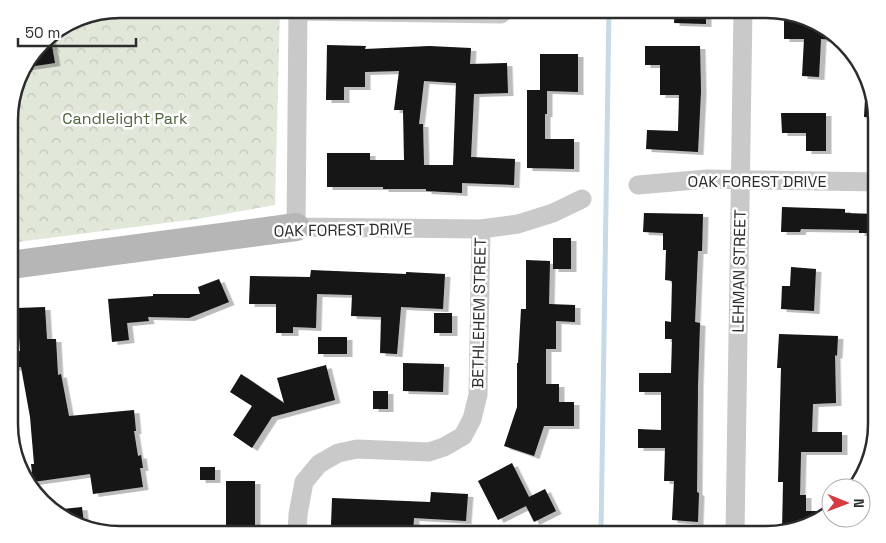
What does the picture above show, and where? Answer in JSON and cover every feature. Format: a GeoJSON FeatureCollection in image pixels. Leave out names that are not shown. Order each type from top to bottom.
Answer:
{"type":"FeatureCollection","features":[{"type":"Feature","properties":{"kind":"street"},"geometry":{"type":"LineString","coordinates":[[296,227],[298,18]]}},
{"type":"Feature","properties":{"kind":"street","name":"LEHMAN STREET"},"geometry":{"type":"LineString","coordinates":[[735,525],[742,18]]}},
{"type":"Feature","properties":{"kind":"street","name":"OAK FOREST DRIVE"},"geometry":{"type":"LineString","coordinates":[[638,185],[708,179],[868,182]]}},
{"type":"Feature","properties":{"kind":"street","name":"OAK FOREST DRIVE"},"geometry":{"type":"LineString","coordinates":[[18,264],[296,227],[481,229],[518,224],[553,214],[582,199]]}},
{"type":"Feature","properties":{"kind":"street","name":"BETHLEHEM STREET"},"geometry":{"type":"LineString","coordinates":[[298,526],[298,514],[304,482],[319,464],[338,453],[357,450],[429,452],[444,447],[463,436],[472,419],[478,395],[481,229]]}},
{"type":"Feature","properties":{"kind":"green space","name":"Candlelight Park"},"geometry":{"type":"Polygon","coordinates":[[[280,18],[275,205],[197,219],[18,242],[18,106],[28,74],[38,57],[52,43],[68,31],[99,19],[280,18]]]}},
{"type":"Feature","properties":{"kind":"building"},"geometry":{"type":"Polygon","coordinates":[[[674,18],[706,18],[706,24],[674,23],[674,18]]]}},
{"type":"Feature","properties":{"kind":"building"},"geometry":{"type":"Polygon","coordinates":[[[784,19],[812,28],[829,39],[821,39],[819,77],[802,76],[804,39],[784,39],[784,19]]]}},
{"type":"Feature","properties":{"kind":"building"},"geometry":{"type":"Polygon","coordinates":[[[52,43],[55,63],[33,66],[38,57],[52,43]]]}},
{"type":"Feature","properties":{"kind":"building"},"geometry":{"type":"Polygon","coordinates":[[[327,45],[366,46],[365,49],[429,46],[471,48],[470,64],[507,63],[508,93],[474,94],[471,157],[515,159],[514,185],[462,183],[462,193],[426,191],[426,189],[383,189],[383,187],[327,187],[327,153],[370,153],[370,160],[404,160],[403,110],[394,110],[399,71],[365,72],[365,87],[344,87],[344,100],[326,100],[327,45]],[[424,81],[419,124],[423,124],[424,165],[453,165],[456,83],[424,81]]]}},
{"type":"Feature","properties":{"kind":"building"},"geometry":{"type":"Polygon","coordinates":[[[645,46],[700,46],[701,91],[698,152],[646,149],[647,130],[678,131],[679,95],[660,95],[660,65],[645,65],[645,46]]]}},
{"type":"Feature","properties":{"kind":"building"},"geometry":{"type":"Polygon","coordinates":[[[540,54],[578,54],[578,92],[547,91],[547,114],[545,114],[545,139],[574,139],[574,169],[527,168],[527,90],[540,90],[540,54]]]}},
{"type":"Feature","properties":{"kind":"building"},"geometry":{"type":"Polygon","coordinates":[[[865,93],[868,117],[864,117],[865,93]]]}},
{"type":"Feature","properties":{"kind":"building"},"geometry":{"type":"Polygon","coordinates":[[[781,113],[826,113],[826,151],[806,151],[806,133],[782,133],[781,113]]]}},
{"type":"Feature","properties":{"kind":"building"},"geometry":{"type":"Polygon","coordinates":[[[782,207],[845,209],[845,213],[868,214],[868,233],[859,233],[859,230],[801,229],[800,232],[781,232],[782,207]]]}},
{"type":"Feature","properties":{"kind":"building"},"geometry":{"type":"Polygon","coordinates":[[[644,213],[703,214],[702,251],[698,251],[695,322],[700,323],[698,522],[672,520],[674,481],[664,481],[665,448],[638,448],[638,429],[661,430],[661,392],[639,392],[639,373],[671,373],[672,339],[665,339],[665,321],[671,322],[672,281],[665,280],[666,250],[663,250],[663,233],[643,232],[644,213]]]}},
{"type":"Feature","properties":{"kind":"building"},"geometry":{"type":"Polygon","coordinates":[[[553,238],[571,238],[571,269],[553,269],[553,238]]]}},
{"type":"Feature","properties":{"kind":"building"},"geometry":{"type":"Polygon","coordinates":[[[526,260],[550,261],[549,304],[575,305],[575,322],[556,321],[556,349],[546,349],[546,384],[559,384],[559,402],[574,402],[574,426],[544,426],[534,456],[504,446],[517,407],[517,363],[521,309],[526,309],[526,260]]]}},
{"type":"Feature","properties":{"kind":"building"},"geometry":{"type":"Polygon","coordinates":[[[791,267],[816,269],[814,311],[781,309],[782,286],[790,286],[791,267]]]}},
{"type":"Feature","properties":{"kind":"building"},"geometry":{"type":"Polygon","coordinates":[[[311,270],[445,274],[443,309],[401,307],[397,354],[380,353],[381,317],[351,316],[352,295],[317,294],[316,328],[293,327],[293,333],[276,333],[276,304],[249,304],[250,276],[310,277],[311,270]]]}},
{"type":"Feature","properties":{"kind":"building"},"geometry":{"type":"Polygon","coordinates":[[[219,279],[229,302],[189,318],[148,317],[149,321],[127,323],[129,340],[112,342],[108,299],[153,296],[153,294],[200,294],[198,287],[219,279]]]}},
{"type":"Feature","properties":{"kind":"building"},"geometry":{"type":"Polygon","coordinates":[[[45,307],[47,339],[56,339],[58,375],[61,374],[69,416],[134,410],[136,431],[134,431],[138,456],[141,455],[143,468],[140,468],[143,487],[93,494],[90,474],[35,482],[32,477],[31,464],[34,464],[30,417],[21,367],[18,367],[18,351],[20,351],[18,308],[45,307]]]}},
{"type":"Feature","properties":{"kind":"building"},"geometry":{"type":"Polygon","coordinates":[[[434,313],[452,313],[452,333],[434,333],[434,313]]]}},
{"type":"Feature","properties":{"kind":"building"},"geometry":{"type":"Polygon","coordinates":[[[779,334],[838,336],[837,356],[835,355],[836,403],[813,404],[812,432],[842,432],[842,452],[801,452],[800,495],[806,495],[806,511],[820,511],[806,518],[782,524],[783,482],[778,482],[781,368],[777,368],[779,334]]]}},
{"type":"Feature","properties":{"kind":"building"},"geometry":{"type":"Polygon","coordinates":[[[318,337],[347,337],[347,354],[318,354],[318,337]]]}},
{"type":"Feature","properties":{"kind":"building"},"geometry":{"type":"Polygon","coordinates":[[[403,363],[444,364],[443,392],[403,391],[403,363]]]}},
{"type":"Feature","properties":{"kind":"building"},"geometry":{"type":"Polygon","coordinates":[[[326,365],[335,400],[272,417],[252,448],[233,435],[252,406],[230,392],[241,374],[284,403],[277,378],[326,365]]]}},
{"type":"Feature","properties":{"kind":"building"},"geometry":{"type":"Polygon","coordinates":[[[373,391],[388,391],[388,409],[373,409],[373,391]]]}},
{"type":"Feature","properties":{"kind":"building"},"geometry":{"type":"Polygon","coordinates":[[[512,463],[529,497],[545,489],[556,511],[534,522],[526,506],[498,520],[478,481],[512,463]]]}},
{"type":"Feature","properties":{"kind":"building"},"geometry":{"type":"Polygon","coordinates":[[[200,467],[215,467],[215,480],[200,480],[200,467]]]}},
{"type":"Feature","properties":{"kind":"building"},"geometry":{"type":"Polygon","coordinates":[[[226,481],[255,481],[255,526],[226,526],[226,481]]]}},
{"type":"Feature","properties":{"kind":"building"},"geometry":{"type":"Polygon","coordinates":[[[431,492],[468,494],[466,521],[414,518],[414,526],[331,525],[332,498],[430,502],[431,492]]]}},
{"type":"Feature","properties":{"kind":"building"},"geometry":{"type":"Polygon","coordinates":[[[82,507],[83,519],[74,515],[64,509],[82,507]]]}},
{"type":"Feature","properties":{"kind":"waterway"},"geometry":{"type":"LineString","coordinates":[[601,525],[609,18]]}}]}
